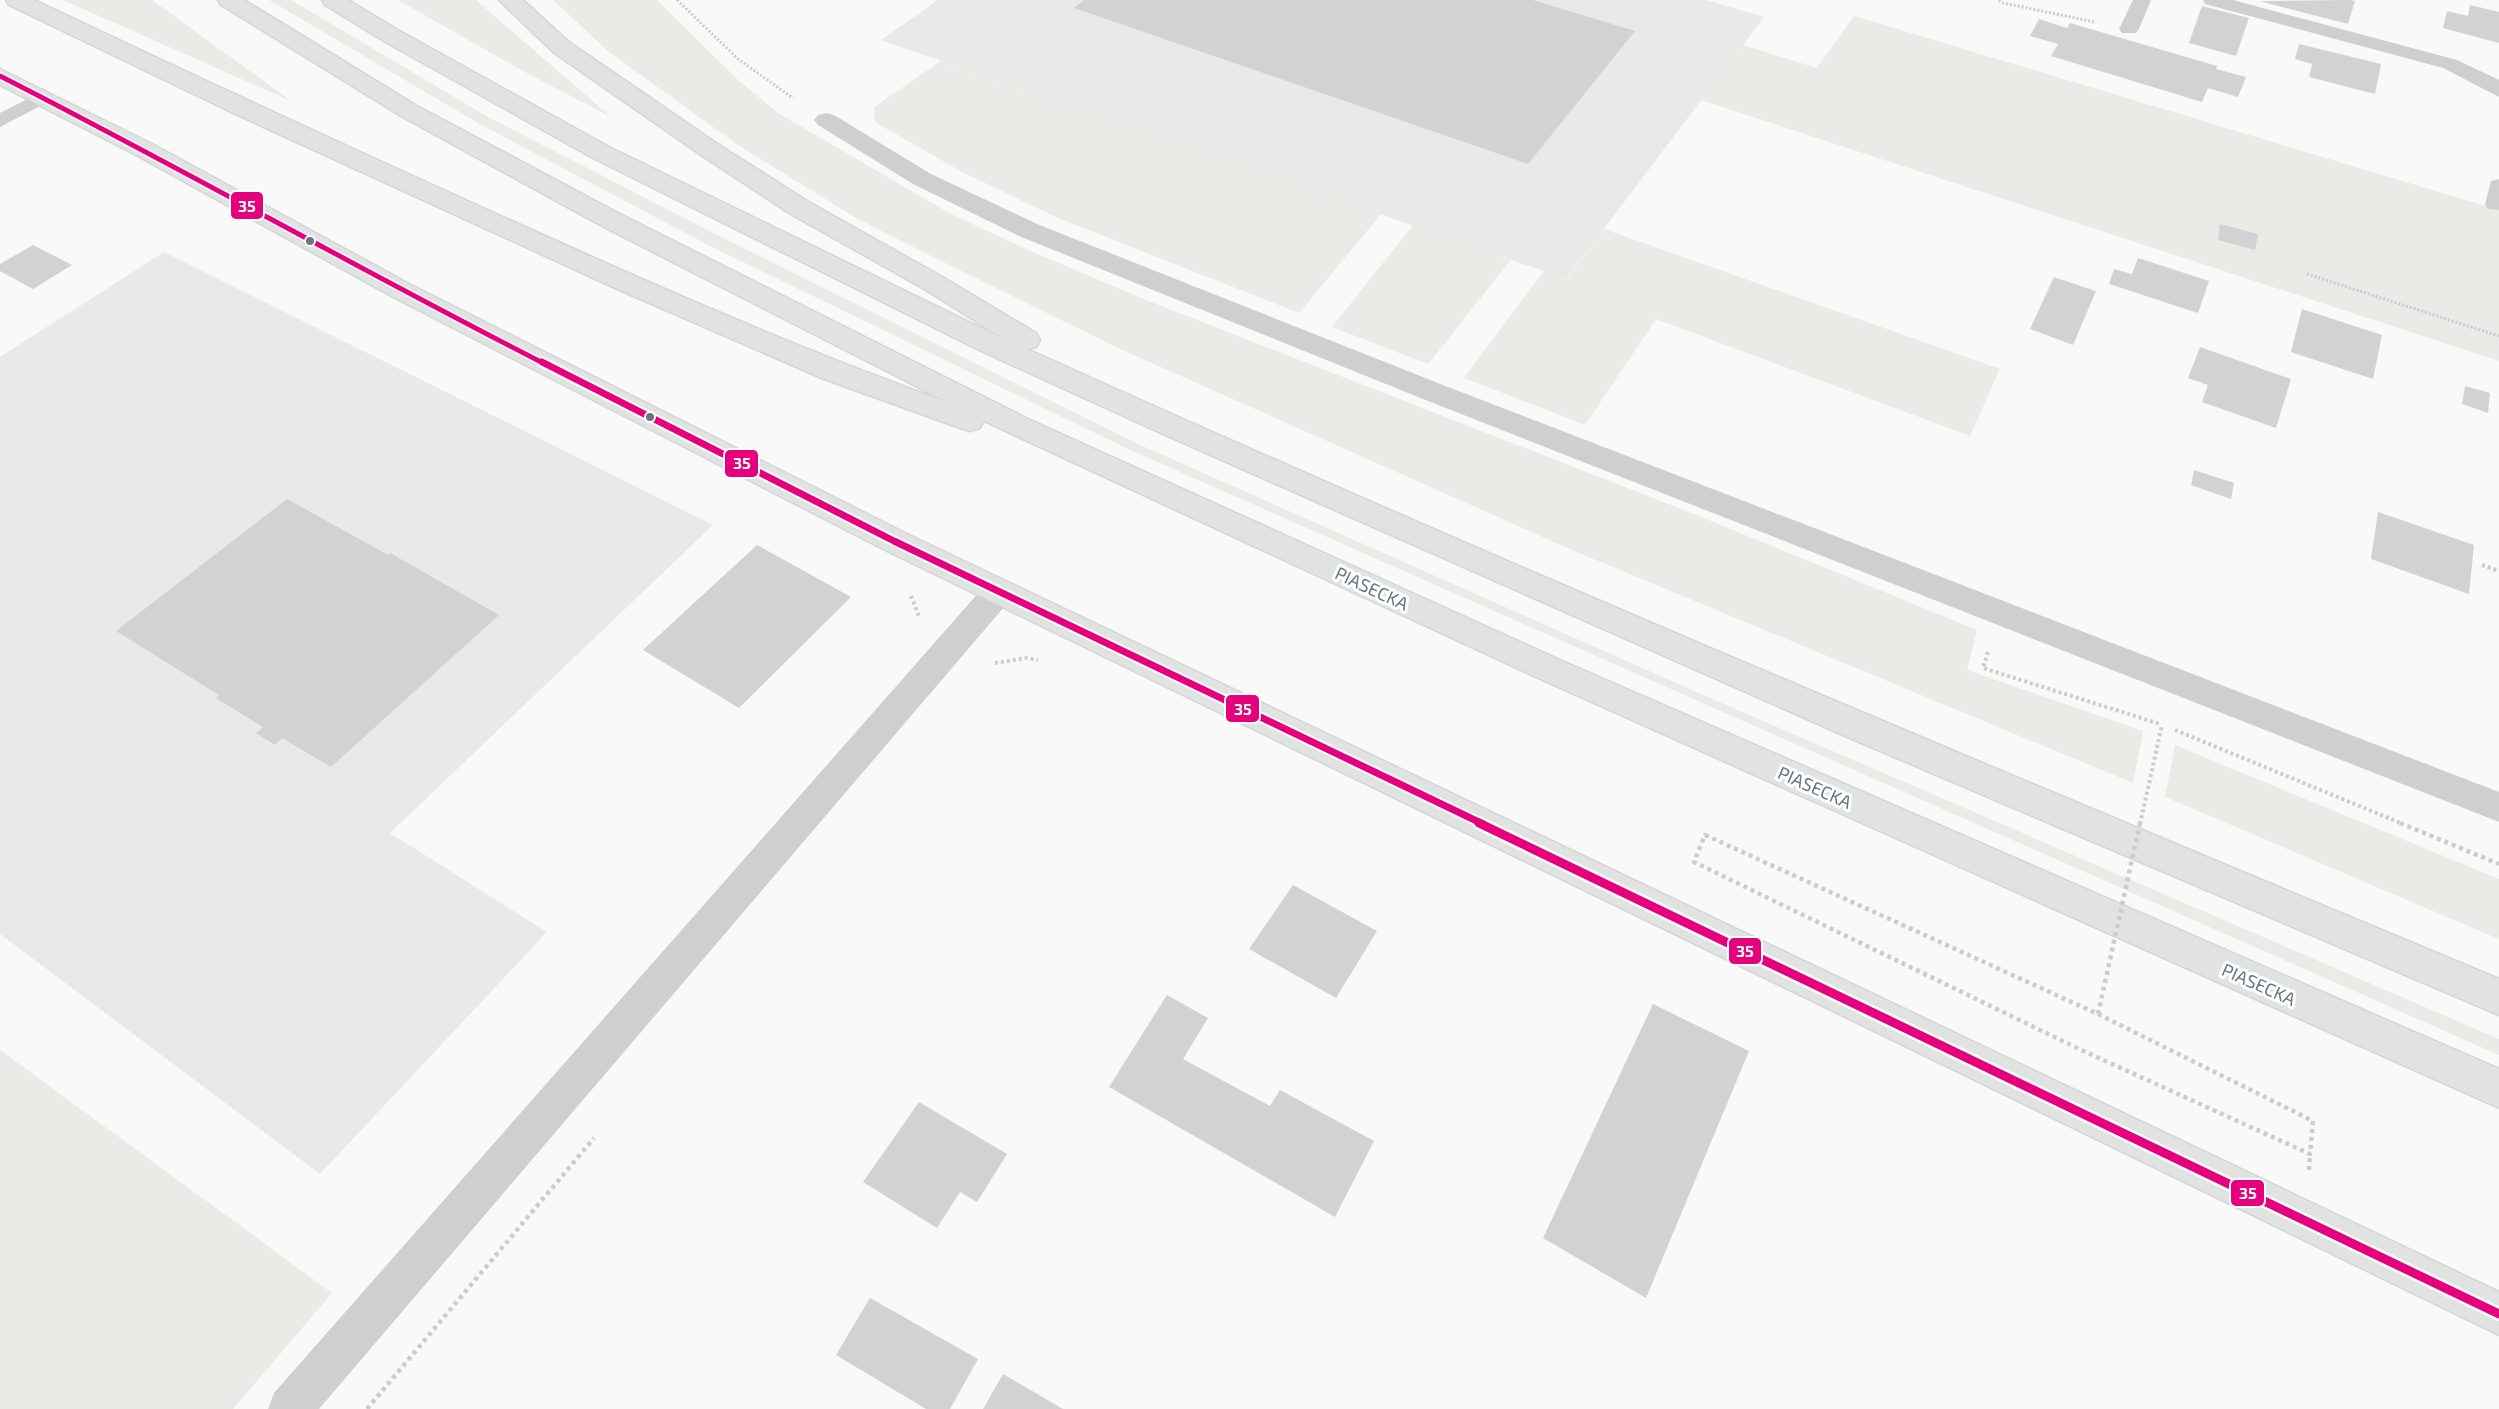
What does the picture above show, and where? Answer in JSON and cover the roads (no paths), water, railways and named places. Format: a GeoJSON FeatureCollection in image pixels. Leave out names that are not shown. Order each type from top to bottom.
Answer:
{"type":"FeatureCollection","features":[{"type":"Feature","properties":{"kind":"main road"},"geometry":{"type":"LineString","coordinates":[[17,0],[239,107],[624,282],[834,372],[1133,479]]}},
{"type":"Feature","properties":{"kind":"main road"},"geometry":{"type":"LineString","coordinates":[[229,0],[409,111],[609,219],[1016,424],[1133,479]]}},
{"type":"Feature","properties":{"kind":"main road"},"geometry":{"type":"LineString","coordinates":[[333,0],[400,41],[600,152],[989,343],[1164,423],[1864,729],[2499,998]]}},
{"type":"Feature","properties":{"kind":"main road"},"geometry":{"type":"LineString","coordinates":[[510,0],[561,46],[778,194],[935,284],[1164,423]]}},
{"type":"Feature","properties":{"kind":"main road"},"geometry":{"type":"LineString","coordinates":[[0,76],[145,150],[323,249],[603,395],[894,541],[2499,1314]]}},
{"type":"Feature","properties":{"kind":"main road","name":"PIASECKA"},"geometry":{"type":"LineString","coordinates":[[1133,479],[1635,707],[2499,1089]]}},
{"type":"Feature","properties":{"kind":"street"},"geometry":{"type":"LineString","coordinates":[[825,120],[922,179],[1028,230],[1101,261],[2499,807]]}},
{"type":"Feature","properties":{"kind":"street"},"geometry":{"type":"LineString","coordinates":[[290,1409],[999,591]]}},
{"type":"Feature","properties":{"kind":"lane"},"geometry":{"type":"LineString","coordinates":[[2129,29],[2142,0]]}},
{"type":"Feature","properties":{"kind":"lane"},"geometry":{"type":"LineString","coordinates":[[2212,0],[2450,64],[2493,85],[2499,91]]}},
{"type":"Feature","properties":{"kind":"lane"},"geometry":{"type":"LineString","coordinates":[[0,121],[42,97]]}}]}
